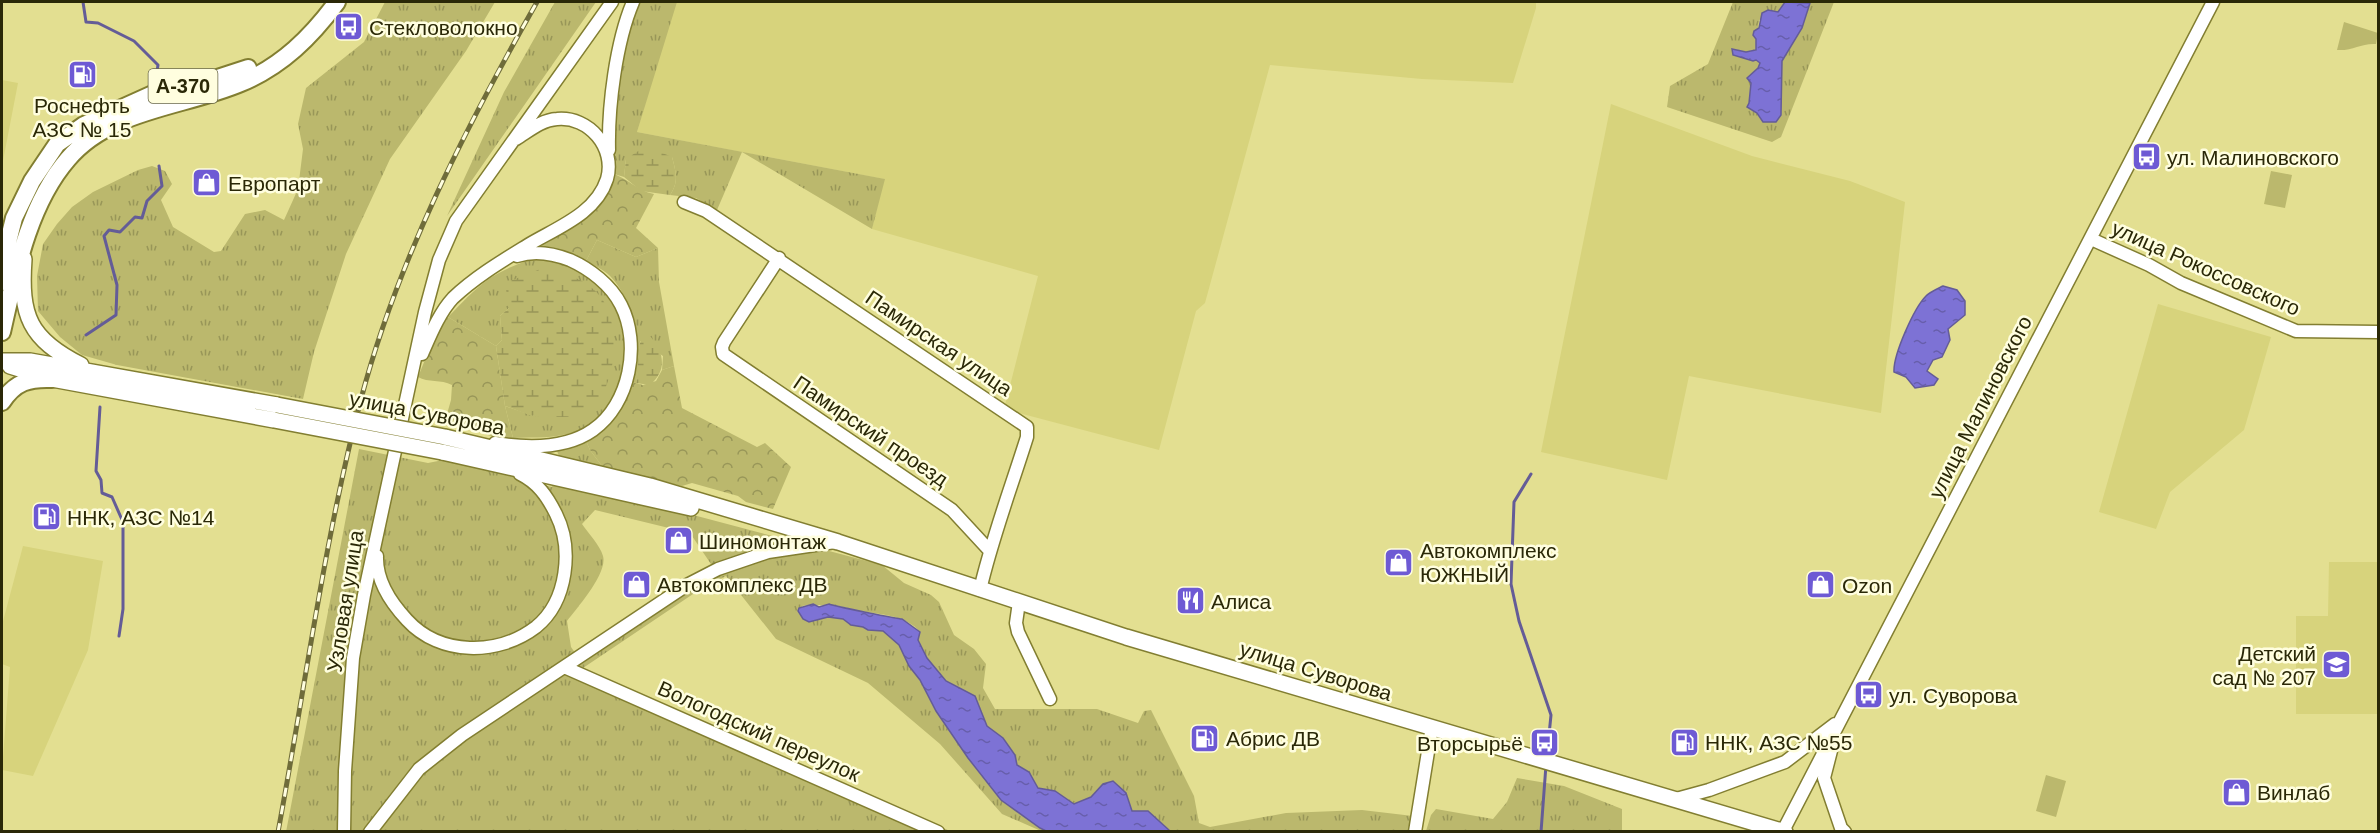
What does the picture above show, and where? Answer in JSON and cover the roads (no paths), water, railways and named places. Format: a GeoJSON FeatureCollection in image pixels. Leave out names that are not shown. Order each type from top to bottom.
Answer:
{"type":"FeatureCollection","features":[{"type":"Feature","properties":{"kind":"highway","name":"А-370"},"geometry":{"type":"LineString","coordinates":[[2,332],[19,259],[35,215],[68,158],[97,134],[129,119],[241,83],[285,59],[312,33],[337,2]]}},
{"type":"Feature","properties":{"kind":"highway","name":"А-370"},"geometry":{"type":"LineString","coordinates":[[2,282],[2,266],[14,218],[32,181],[57,144],[84,125],[120,108],[166,88],[202,83],[253,66],[295,45],[312,33]]}},
{"type":"Feature","properties":{"kind":"highway"},"geometry":{"type":"LineString","coordinates":[[2,402],[19,383],[32,378],[52,379]]}},
{"type":"Feature","properties":{"kind":"main road"},"geometry":{"type":"LineString","coordinates":[[26,239],[23,299],[29,320],[41,339],[80,365],[118,375]]}},
{"type":"Feature","properties":{"kind":"main road","name":"улица Суворова"},"geometry":{"type":"LineString","coordinates":[[2,362],[30,361],[118,375],[276,413]]}},
{"type":"Feature","properties":{"kind":"main road","name":"улица Суворова"},"geometry":{"type":"LineString","coordinates":[[2,362],[52,379],[276,413],[650,486],[838,542],[1126,637],[1784,831]]}},
{"type":"Feature","properties":{"kind":"main road","name":"улица Суворова"},"geometry":{"type":"LineString","coordinates":[[444,444],[500,464],[838,542]]}},
{"type":"Feature","properties":{"kind":"street"},"geometry":{"type":"LineString","coordinates":[[411,380],[425,312],[439,260],[456,221],[612,2]]}},
{"type":"Feature","properties":{"kind":"street"},"geometry":{"type":"LineString","coordinates":[[411,380],[428,339],[452,300],[474,280],[588,208],[601,194],[607,177],[608,123],[619,48],[633,2]]}},
{"type":"Feature","properties":{"kind":"street","name":"улица Малиновского"},"geometry":{"type":"LineString","coordinates":[[1784,831],[2213,2]]}},
{"type":"Feature","properties":{"kind":"street"},"geometry":{"type":"LineString","coordinates":[[508,146],[538,124],[556,119],[571,120],[588,127],[601,139],[609,157]]}},
{"type":"Feature","properties":{"kind":"street","name":"Памирская улица"},"geometry":{"type":"LineString","coordinates":[[684,202],[706,210],[1027,427],[1027,436],[1006,506],[989,550],[980,590]]}},
{"type":"Feature","properties":{"kind":"street","name":"улица Рокоссовского"},"geometry":{"type":"LineString","coordinates":[[2091,239],[2149,265],[2181,283],[2296,331],[2379,332]]}},
{"type":"Feature","properties":{"kind":"street"},"geometry":{"type":"LineString","coordinates":[[444,444],[550,445],[577,438],[593,430],[611,413],[622,393],[629,369],[628,323],[621,304],[606,284],[582,266],[553,253],[527,253],[501,262]]}},
{"type":"Feature","properties":{"kind":"street","name":"Памирский проезд"},"geometry":{"type":"LineString","coordinates":[[778,258],[724,342],[723,354],[952,510],[989,550]]}},
{"type":"Feature","properties":{"kind":"street","name":"Узловая улица"},"geometry":{"type":"LineString","coordinates":[[344,831],[345,771],[353,658],[379,518],[411,380]]}},
{"type":"Feature","properties":{"kind":"street"},"geometry":{"type":"LineString","coordinates":[[362,607],[370,596],[383,595],[418,632],[446,646],[479,649],[512,641],[537,626],[552,608],[563,582],[566,554],[562,526],[548,499],[533,480],[500,464]]}},
{"type":"Feature","properties":{"kind":"street"},"geometry":{"type":"LineString","coordinates":[[379,518],[376,571],[393,606]]}},
{"type":"Feature","properties":{"kind":"street"},"geometry":{"type":"LineString","coordinates":[[370,831],[419,770],[462,735],[682,589],[718,569],[768,552],[838,542]]}},
{"type":"Feature","properties":{"kind":"street"},"geometry":{"type":"LineString","coordinates":[[1019,602],[1016,623],[1018,633],[1050,699]]}},
{"type":"Feature","properties":{"kind":"street","name":"Вологодский переулок"},"geometry":{"type":"LineString","coordinates":[[564,667],[938,831]]}},
{"type":"Feature","properties":{"kind":"street"},"geometry":{"type":"LineString","coordinates":[[1676,799],[1709,790],[1785,762],[1839,721]]}},
{"type":"Feature","properties":{"kind":"street"},"geometry":{"type":"LineString","coordinates":[[1839,721],[1824,778],[1841,828],[1845,831]]}},
{"type":"Feature","properties":{"kind":"street"},"geometry":{"type":"LineString","coordinates":[[1415,831],[1432,727]]}},
{"type":"Feature","properties":{"kind":"water"},"geometry":{"type":"Polygon","coordinates":[[[1785,2],[1810,3],[1802,28],[1782,61],[1781,115],[1776,122],[1763,122],[1757,113],[1747,107],[1751,83],[1747,78],[1760,63],[1733,55],[1732,49],[1746,52],[1756,50],[1756,39],[1753,35],[1754,31],[1759,28],[1762,13],[1768,10],[1778,12],[1785,2]]]}},
{"type":"Feature","properties":{"kind":"water"},"geometry":{"type":"Polygon","coordinates":[[[1943,286],[1957,290],[1965,301],[1965,315],[1948,329],[1950,340],[1942,357],[1933,360],[1927,371],[1938,379],[1934,385],[1915,388],[1906,377],[1894,372],[1897,355],[1905,332],[1921,302],[1930,293],[1943,286]]]}},
{"type":"Feature","properties":{"kind":"water"},"geometry":{"type":"Polygon","coordinates":[[[813,604],[819,607],[829,604],[902,619],[920,632],[918,640],[927,658],[946,681],[975,696],[987,726],[1003,738],[1015,755],[1017,765],[1029,772],[1038,788],[1055,791],[1074,804],[1091,797],[1103,784],[1113,781],[1126,793],[1132,811],[1148,811],[1170,831],[1048,832],[1040,828],[1001,800],[968,758],[936,711],[899,645],[883,631],[851,625],[843,619],[828,617],[809,622],[803,619],[798,611],[799,608],[813,604]]]}},
{"type":"Feature","properties":{"kind":"waterway"},"geometry":{"type":"LineString","coordinates":[[83,2],[86,22],[98,23],[134,41],[158,65],[156,78]]}},
{"type":"Feature","properties":{"kind":"waterway"},"geometry":{"type":"LineString","coordinates":[[86,335],[116,315],[117,285],[104,236],[109,230],[120,232],[135,217],[142,218],[147,201],[162,186],[159,166]]}},
{"type":"Feature","properties":{"kind":"waterway"},"geometry":{"type":"LineString","coordinates":[[100,407],[96,471],[101,480],[102,493],[112,497],[123,522],[123,609],[119,636]]}},
{"type":"Feature","properties":{"kind":"waterway"},"geometry":{"type":"LineString","coordinates":[[1531,474],[1514,502],[1511,584],[1519,621],[1551,715],[1547,755]]}},
{"type":"Feature","properties":{"kind":"waterway"},"geometry":{"type":"LineString","coordinates":[[1541,832],[1546,765]]}},
{"type":"Feature","properties":{"kind":"railway"},"geometry":{"type":"LineString","coordinates":[[278,832],[336,506],[361,399],[376,347],[394,295],[436,195],[485,97],[537,2]]}},
{"type":"Feature","properties":{"kind":"place","name":"Стекловолокно"},"geometry":{"type":"Point","coordinates":[348,27]}},
{"type":"Feature","properties":{"kind":"place","name":"Роснефть АЗС № 15"},"geometry":{"type":"Point","coordinates":[82,74]}},
{"type":"Feature","properties":{"kind":"place","name":"ул. Малиновского"},"geometry":{"type":"Point","coordinates":[2146,157]}},
{"type":"Feature","properties":{"kind":"place","name":"Европарт"},"geometry":{"type":"Point","coordinates":[207,183]}},
{"type":"Feature","properties":{"kind":"place","name":"ННК, АЗС №14"},"geometry":{"type":"Point","coordinates":[46,517]}},
{"type":"Feature","properties":{"kind":"place","name":"Шиномонтаж"},"geometry":{"type":"Point","coordinates":[678,541]}},
{"type":"Feature","properties":{"kind":"place","name":"Автокомплекс ЮЖНЫЙ"},"geometry":{"type":"Point","coordinates":[1399,562]}},
{"type":"Feature","properties":{"kind":"place","name":"Автокомплекс ДВ"},"geometry":{"type":"Point","coordinates":[636,584]}},
{"type":"Feature","properties":{"kind":"place","name":"Ozon"},"geometry":{"type":"Point","coordinates":[1821,585]}},
{"type":"Feature","properties":{"kind":"place","name":"Алиса"},"geometry":{"type":"Point","coordinates":[1190,601]}},
{"type":"Feature","properties":{"kind":"place","name":"Детский сад № 207"},"geometry":{"type":"Point","coordinates":[2337,665]}},
{"type":"Feature","properties":{"kind":"place","name":"ул. Суворова"},"geometry":{"type":"Point","coordinates":[1868,695]}},
{"type":"Feature","properties":{"kind":"place","name":"Абрис ДВ"},"geometry":{"type":"Point","coordinates":[1205,738]}},
{"type":"Feature","properties":{"kind":"place","name":"ННК, АЗС №55"},"geometry":{"type":"Point","coordinates":[1684,742]}},
{"type":"Feature","properties":{"kind":"place","name":"Вторсырьё"},"geometry":{"type":"Point","coordinates":[1544,743]}},
{"type":"Feature","properties":{"kind":"place","name":"Винлаб"},"geometry":{"type":"Point","coordinates":[2236,792]}}]}
